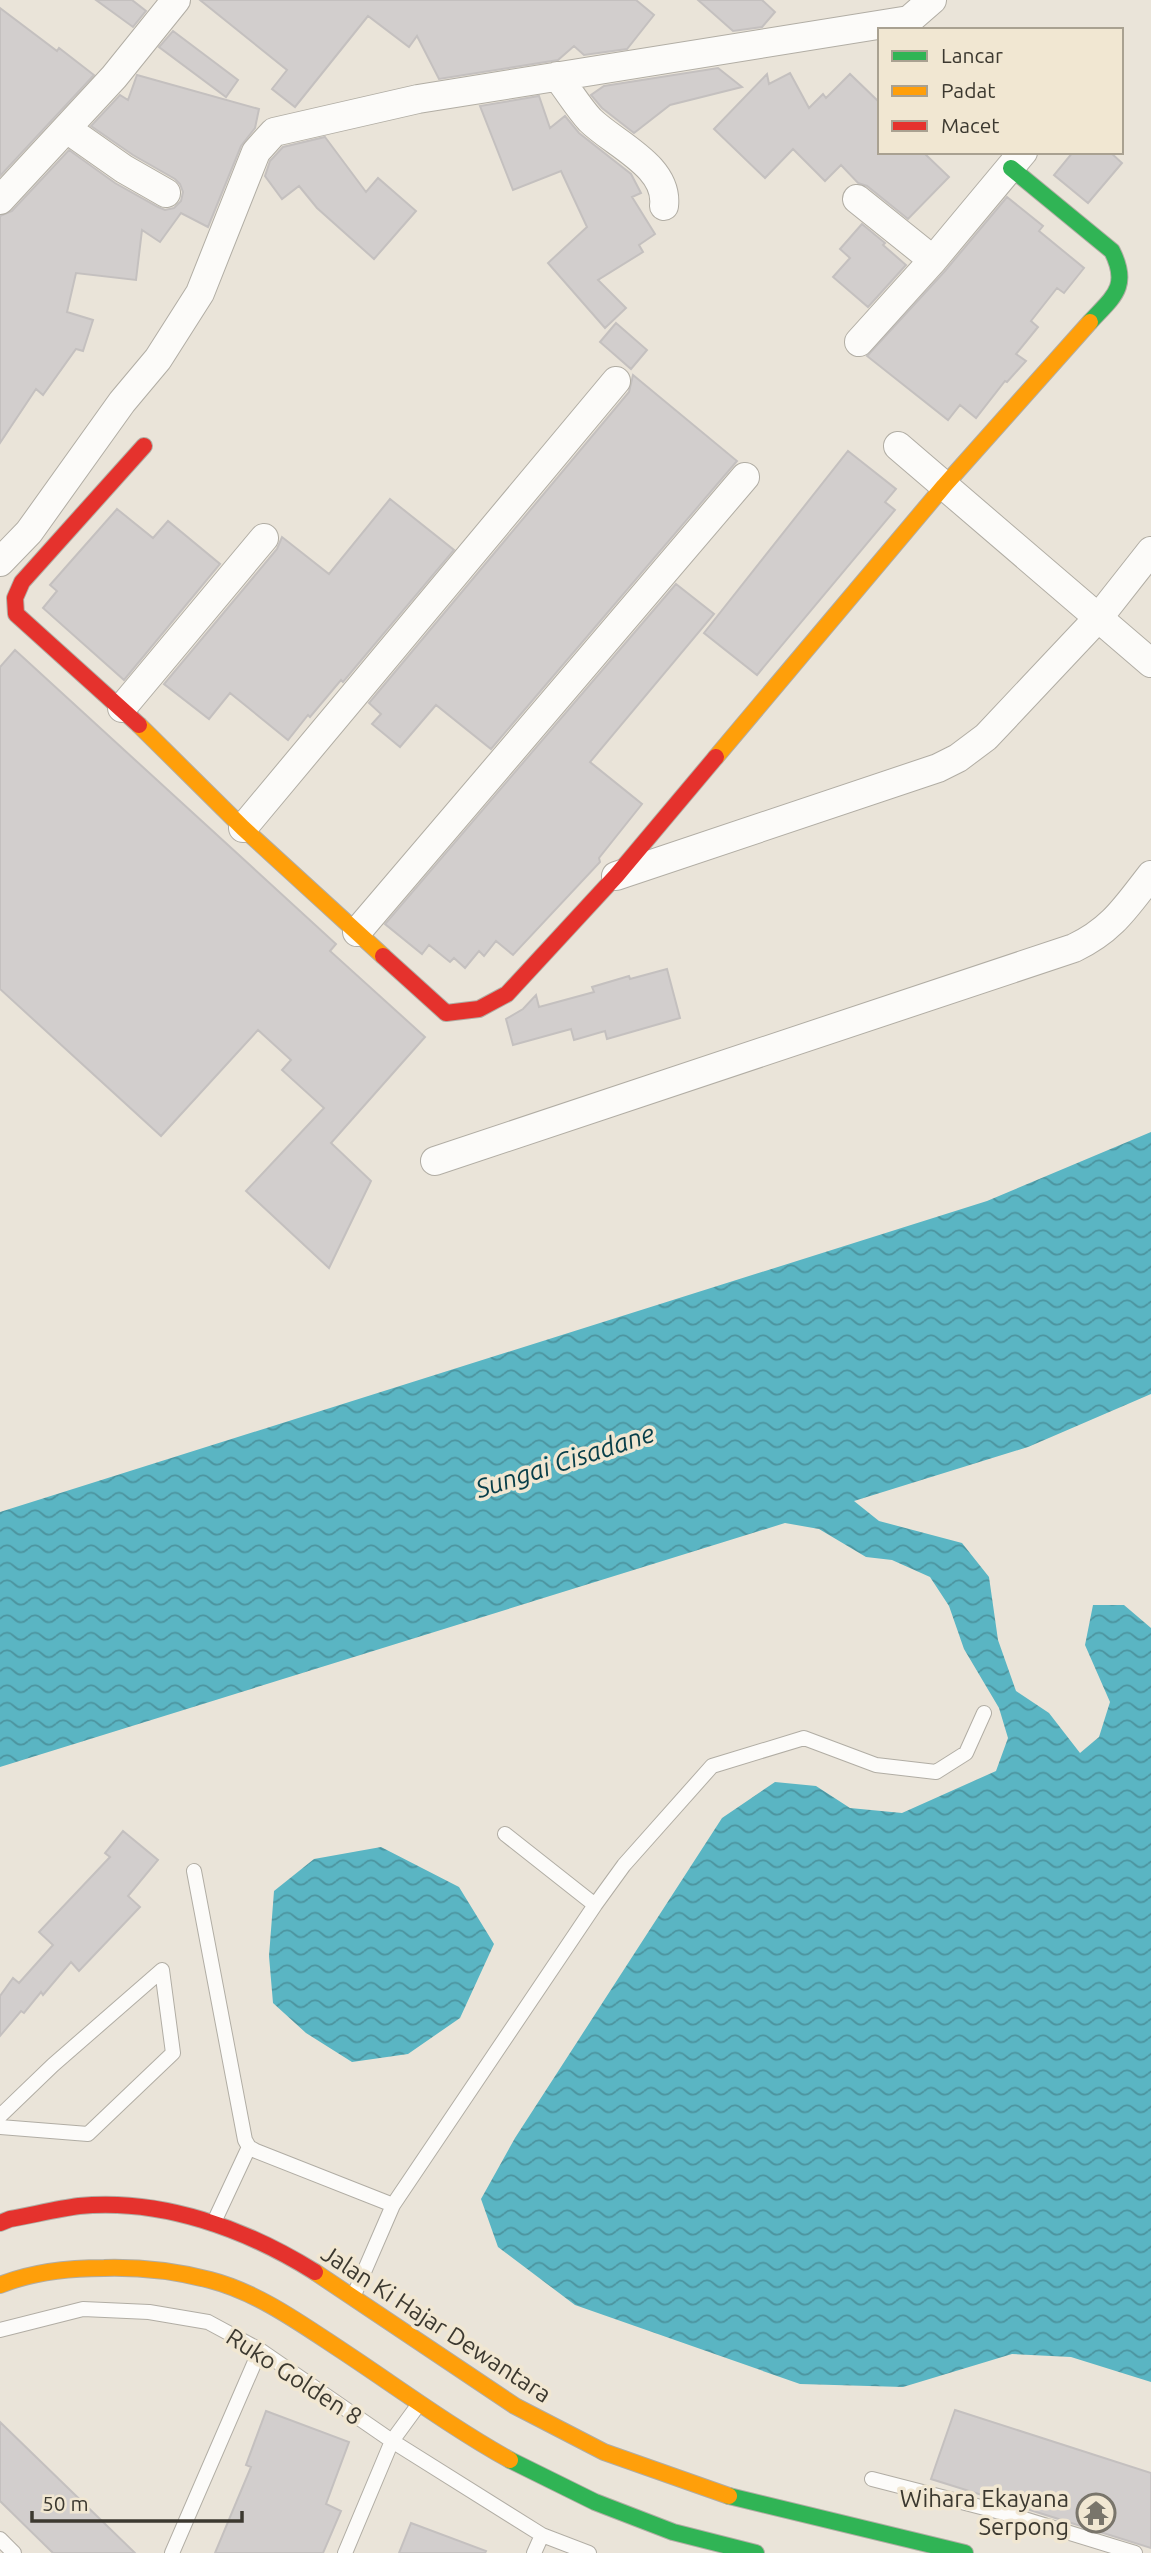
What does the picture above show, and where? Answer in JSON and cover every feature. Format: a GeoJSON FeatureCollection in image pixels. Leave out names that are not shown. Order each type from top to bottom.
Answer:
{"type":"FeatureCollection","features":[{"type":"Feature","properties":{"kind":"street"},"geometry":{"type":"LineString","coordinates":[[0,200],[114,78],[176,0]]}},
{"type":"Feature","properties":{"kind":"street"},"geometry":{"type":"LineString","coordinates":[[0,562],[29,532],[122,402],[158,359],[200,293],[256,152],[274,132],[418,99],[909,20],[932,0]]}},
{"type":"Feature","properties":{"kind":"street"},"geometry":{"type":"LineString","coordinates":[[557,76],[591,121],[648,168],[666,193],[664,206]]}},
{"type":"Feature","properties":{"kind":"street"},"geometry":{"type":"LineString","coordinates":[[66,129],[124,170],[166,193]]}},
{"type":"Feature","properties":{"kind":"street"},"geometry":{"type":"LineString","coordinates":[[145,446],[22,582],[15,598],[16,614],[122,708],[243,828],[446,1013],[479,1009],[507,994],[616,876],[944,486],[1118,292],[1120,267],[1112,251],[1017,160],[933,260],[859,342]]}},
{"type":"Feature","properties":{"kind":"street"},"geometry":{"type":"LineString","coordinates":[[857,199],[933,260]]}},
{"type":"Feature","properties":{"kind":"street"},"geometry":{"type":"LineString","coordinates":[[243,828],[616,381]]}},
{"type":"Feature","properties":{"kind":"street"},"geometry":{"type":"LineString","coordinates":[[898,446],[1151,663]]}},
{"type":"Feature","properties":{"kind":"street"},"geometry":{"type":"LineString","coordinates":[[357,932],[745,477]]}},
{"type":"Feature","properties":{"kind":"street"},"geometry":{"type":"LineString","coordinates":[[122,708],[264,538]]}},
{"type":"Feature","properties":{"kind":"street"},"geometry":{"type":"LineString","coordinates":[[616,876],[938,768],[958,758],[986,737],[1099,617],[1151,551]]}},
{"type":"Feature","properties":{"kind":"street"},"geometry":{"type":"LineString","coordinates":[[435,1161],[1074,948],[1094,939],[1112,925],[1151,875]]}},
{"type":"Feature","properties":{"kind":"street","name":"Jalan Ki Hajar Dewantara"},"geometry":{"type":"LineString","coordinates":[[0,2223],[80,2206],[146,2206],[214,2223],[291,2257],[515,2406],[604,2452],[731,2497],[965,2553]]}},
{"type":"Feature","properties":{"kind":"street"},"geometry":{"type":"LineString","coordinates":[[0,2285],[16,2278],[80,2268],[142,2267],[211,2280],[265,2302],[478,2442],[595,2502],[712,2548],[756,2553]]}},
{"type":"Feature","properties":{"kind":"lane"},"geometry":{"type":"LineString","coordinates":[[353,2296],[393,2206],[595,1906],[624,1865],[712,1766],[804,1738],[876,1765],[936,1772],[966,1753],[984,1713]]}},
{"type":"Feature","properties":{"kind":"lane"},"geometry":{"type":"LineString","coordinates":[[505,1835],[595,1906]]}},
{"type":"Feature","properties":{"kind":"lane"},"geometry":{"type":"LineString","coordinates":[[194,1871],[245,2140],[249,2147],[393,2206]]}},
{"type":"Feature","properties":{"kind":"lane"},"geometry":{"type":"LineString","coordinates":[[0,2116],[52,2065],[162,1970],[173,2053],[88,2134],[0,2127]]}},
{"type":"Feature","properties":{"kind":"lane"},"geometry":{"type":"LineString","coordinates":[[214,2223],[249,2147]]}},
{"type":"Feature","properties":{"kind":"lane","name":"Ruko Golden 8"},"geometry":{"type":"LineString","coordinates":[[0,2330],[83,2309],[149,2312],[208,2322],[260,2350],[392,2441],[542,2535],[589,2553]]}},
{"type":"Feature","properties":{"kind":"lane"},"geometry":{"type":"LineString","coordinates":[[172,2553],[260,2350]]}},
{"type":"Feature","properties":{"kind":"lane"},"geometry":{"type":"LineString","coordinates":[[345,2553],[392,2441],[420,2403]]}},
{"type":"Feature","properties":{"kind":"lane"},"geometry":{"type":"LineString","coordinates":[[872,2479],[1008,2514],[1128,2552]]}},
{"type":"Feature","properties":{"kind":"lane"},"geometry":{"type":"LineString","coordinates":[[534,2553],[542,2535]]}},
{"type":"Feature","properties":{"kind":"lane"},"geometry":{"type":"LineString","coordinates":[[0,2539],[14,2553]]}},
{"type":"Feature","properties":{"kind":"water","name":"Sungai Cisadane"},"geometry":{"type":"Polygon","coordinates":[[[1151,1132],[1151,1394],[1028,1447],[854,1501],[879,1521],[962,1543],[989,1577],[998,1640],[1016,1691],[1049,1713],[1080,1753],[1099,1737],[1110,1702],[1085,1645],[1093,1605],[1124,1605],[1151,1628],[1151,2382],[1071,2357],[1012,2354],[903,2387],[800,2384],[575,2305],[498,2247],[481,2199],[515,2138],[722,1818],[775,1782],[816,1786],[850,1808],[902,1813],[996,1771],[1008,1738],[999,1708],[964,1649],[949,1606],[930,1577],[892,1560],[866,1557],[819,1529],[785,1523],[0,1767],[0,1512],[987,1201],[1151,1132]]]}},
{"type":"Feature","properties":{"kind":"water"},"geometry":{"type":"Polygon","coordinates":[[[381,1847],[459,1887],[494,1944],[460,2018],[408,2054],[352,2062],[306,2033],[273,2003],[269,1956],[274,1891],[314,1859],[381,1847]]]}},
{"type":"Feature","properties":{"kind":"building"},"geometry":{"type":"Polygon","coordinates":[[[96,0],[132,0],[146,11],[133,27],[96,0]]]}},
{"type":"Feature","properties":{"kind":"building"},"geometry":{"type":"Polygon","coordinates":[[[200,0],[636,0],[654,15],[627,49],[584,55],[574,46],[558,60],[439,79],[417,36],[409,47],[368,16],[295,107],[272,89],[287,70],[200,0]]]}},
{"type":"Feature","properties":{"kind":"building"},"geometry":{"type":"Polygon","coordinates":[[[698,0],[762,0],[775,12],[762,27],[733,31],[698,0]]]}},
{"type":"Feature","properties":{"kind":"building"},"geometry":{"type":"Polygon","coordinates":[[[0,8],[94,75],[0,176],[0,8]]]}},
{"type":"Feature","properties":{"kind":"building"},"geometry":{"type":"Polygon","coordinates":[[[173,31],[238,80],[226,97],[159,47],[173,31]]]}},
{"type":"Feature","properties":{"kind":"building"},"geometry":{"type":"Polygon","coordinates":[[[718,68],[742,87],[670,105],[634,133],[602,108],[591,95],[604,86],[718,68]]]}},
{"type":"Feature","properties":{"kind":"building"},"geometry":{"type":"Polygon","coordinates":[[[790,73],[809,108],[823,94],[826,98],[850,74],[878,101],[878,154],[925,154],[949,177],[908,219],[867,186],[858,183],[841,165],[825,181],[793,149],[765,178],[714,129],[767,74],[769,84],[790,73]]]}},
{"type":"Feature","properties":{"kind":"building"},"geometry":{"type":"Polygon","coordinates":[[[137,75],[259,109],[255,128],[241,146],[208,227],[181,213],[160,242],[142,230],[136,280],[76,273],[67,312],[93,320],[83,351],[76,349],[43,395],[36,389],[0,443],[0,216],[12,211],[69,150],[115,183],[158,207],[165,210],[174,208],[181,201],[183,192],[175,179],[133,155],[91,126],[120,95],[128,100],[137,75]]]}},
{"type":"Feature","properties":{"kind":"building"},"geometry":{"type":"Polygon","coordinates":[[[539,96],[550,128],[565,116],[579,133],[631,174],[641,193],[632,197],[655,234],[639,245],[643,252],[598,280],[626,308],[605,328],[548,263],[587,227],[561,171],[513,190],[480,106],[539,96]]]}},
{"type":"Feature","properties":{"kind":"building"},"geometry":{"type":"Polygon","coordinates":[[[325,137],[366,192],[378,178],[416,211],[374,259],[317,208],[299,186],[282,199],[265,176],[270,161],[283,147],[325,137]]]}},
{"type":"Feature","properties":{"kind":"building"},"geometry":{"type":"Polygon","coordinates":[[[1071,154],[1112,154],[1122,163],[1088,203],[1054,175],[1071,154]]]}},
{"type":"Feature","properties":{"kind":"building"},"geometry":{"type":"Polygon","coordinates":[[[1007,197],[1043,226],[1039,231],[1084,268],[1064,293],[1057,288],[1031,321],[1038,327],[1016,354],[1026,361],[1007,382],[1005,381],[976,418],[960,405],[948,420],[867,356],[945,271],[1007,197]]]}},
{"type":"Feature","properties":{"kind":"building"},"geometry":{"type":"Polygon","coordinates":[[[862,224],[906,265],[868,307],[833,277],[850,258],[840,249],[862,224]]]}},
{"type":"Feature","properties":{"kind":"building"},"geometry":{"type":"Polygon","coordinates":[[[616,323],[647,350],[631,369],[600,342],[616,323]]]}},
{"type":"Feature","properties":{"kind":"building"},"geometry":{"type":"Polygon","coordinates":[[[633,375],[737,461],[491,749],[436,705],[400,747],[372,724],[381,714],[369,703],[629,392],[633,375]]]}},
{"type":"Feature","properties":{"kind":"building"},"geometry":{"type":"Polygon","coordinates":[[[848,451],[896,489],[885,502],[895,510],[757,675],[704,633],[848,451]]]}},
{"type":"Feature","properties":{"kind":"building"},"geometry":{"type":"Polygon","coordinates":[[[390,499],[454,550],[343,682],[341,680],[288,740],[230,693],[209,719],[164,684],[277,549],[282,537],[329,574],[390,499]]]}},
{"type":"Feature","properties":{"kind":"building"},"geometry":{"type":"Polygon","coordinates":[[[117,509],[153,538],[168,521],[220,564],[124,680],[43,608],[57,591],[50,585],[117,509]]]}},
{"type":"Feature","properties":{"kind":"building"},"geometry":{"type":"Polygon","coordinates":[[[676,584],[714,614],[590,762],[642,804],[599,858],[600,862],[513,955],[496,941],[484,956],[479,951],[465,968],[454,958],[450,962],[429,945],[422,954],[385,924],[676,584]]]}},
{"type":"Feature","properties":{"kind":"building"},"geometry":{"type":"Polygon","coordinates":[[[15,650],[336,944],[330,951],[425,1037],[331,1143],[371,1181],[329,1268],[246,1191],[324,1108],[282,1070],[291,1060],[258,1030],[161,1136],[0,989],[0,667],[15,650]]]}},
{"type":"Feature","properties":{"kind":"building"},"geometry":{"type":"Polygon","coordinates":[[[667,969],[680,1018],[607,1039],[605,1031],[574,1040],[571,1029],[513,1045],[506,1019],[523,1009],[536,995],[539,1007],[594,992],[592,987],[629,976],[630,979],[667,969]]]}},
{"type":"Feature","properties":{"kind":"building"},"geometry":{"type":"Polygon","coordinates":[[[123,1831],[158,1860],[128,1896],[140,1907],[79,1971],[71,1962],[43,1995],[41,1992],[0,2036],[0,1996],[13,1978],[19,1983],[53,1945],[39,1932],[110,1857],[105,1853],[123,1831]]]}},
{"type":"Feature","properties":{"kind":"building","name":"Wihara Ekayana Serpong"},"geometry":{"type":"Polygon","coordinates":[[[955,2410],[1151,2473],[1151,2548],[931,2479],[955,2410]]]}},
{"type":"Feature","properties":{"kind":"building"},"geometry":{"type":"Polygon","coordinates":[[[266,2411],[349,2442],[326,2504],[341,2511],[323,2553],[215,2553],[251,2467],[246,2465],[266,2411]]]}},
{"type":"Feature","properties":{"kind":"building"},"geometry":{"type":"Polygon","coordinates":[[[0,2422],[135,2553],[53,2553],[0,2501],[0,2422]]]}},
{"type":"Feature","properties":{"kind":"building"},"geometry":{"type":"Polygon","coordinates":[[[411,2523],[486,2551],[399,2553],[411,2523]]]}},
{"type":"Feature","properties":{"kind":"traffic: fast"},"geometry":{"type":"LineString","coordinates":[[1011,168],[1112,251],[1117,263],[1119,283],[1112,298],[1090,322]]}},
{"type":"Feature","properties":{"kind":"traffic: fast"},"geometry":{"type":"LineString","coordinates":[[510,2460],[595,2502],[673,2532],[756,2553]]}},
{"type":"Feature","properties":{"kind":"traffic: fast"},"geometry":{"type":"LineString","coordinates":[[729,2496],[965,2553]]}},
{"type":"Feature","properties":{"kind":"traffic: slow"},"geometry":{"type":"LineString","coordinates":[[716,757],[944,486],[1090,322]]}},
{"type":"Feature","properties":{"kind":"traffic: slow"},"geometry":{"type":"LineString","coordinates":[[139,725],[243,828],[383,956]]}},
{"type":"Feature","properties":{"kind":"traffic: slow"},"geometry":{"type":"LineString","coordinates":[[0,2285],[51,2272],[117,2268],[171,2272],[227,2285],[294,2319],[510,2460]]}},
{"type":"Feature","properties":{"kind":"traffic: slow"},"geometry":{"type":"LineString","coordinates":[[315,2272],[515,2406],[604,2452],[729,2496]]}},
{"type":"Feature","properties":{"kind":"traffic: jam"},"geometry":{"type":"LineString","coordinates":[[139,725],[16,614],[15,598],[22,582],[144,446]]}},
{"type":"Feature","properties":{"kind":"traffic: jam"},"geometry":{"type":"LineString","coordinates":[[383,956],[446,1013],[479,1009],[507,994],[616,876],[716,757]]}},
{"type":"Feature","properties":{"kind":"traffic: jam"},"geometry":{"type":"LineString","coordinates":[[0,2223],[79,2206],[141,2207],[172,2212],[232,2230],[261,2242],[315,2272]]}},
{"type":"Feature","properties":{"kind":"place","name":"Wihara Ekayana Serpong"},"geometry":{"type":"Point","coordinates":[1096,2513]}}]}
